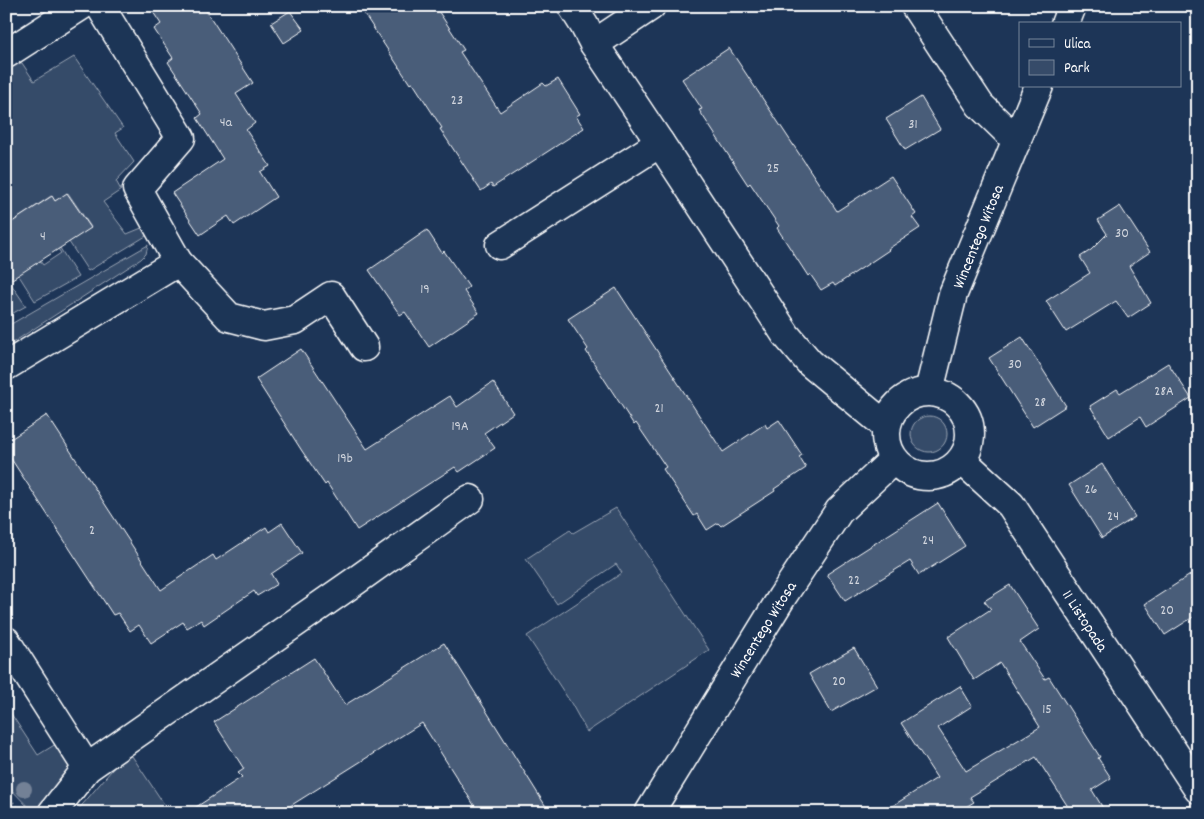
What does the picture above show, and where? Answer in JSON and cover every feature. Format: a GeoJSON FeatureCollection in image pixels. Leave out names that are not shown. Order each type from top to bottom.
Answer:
{"type":"FeatureCollection","features":[{"type":"Feature","properties":{"kind":"street"},"geometry":{"type":"LineString","coordinates":[[6,54],[81,6]]}},
{"type":"Feature","properties":{"kind":"street"},"geometry":{"type":"LineString","coordinates":[[100,6],[181,138],[137,189],[178,262],[229,317],[264,326],[296,320],[331,296],[364,347]]}},
{"type":"Feature","properties":{"kind":"street"},"geometry":{"type":"LineString","coordinates":[[572,6],[594,44],[786,335],[810,363],[885,425]]}},
{"type":"Feature","properties":{"kind":"street"},"geometry":{"type":"LineString","coordinates":[[594,44],[651,6]]}},
{"type":"Feature","properties":{"kind":"street"},"geometry":{"type":"LineString","coordinates":[[915,6],[980,105],[1017,141]]}},
{"type":"Feature","properties":{"kind":"street"},"geometry":{"type":"LineString","coordinates":[[1066,22],[1072,6]]}},
{"type":"Feature","properties":{"kind":"street","name":"Wincentego Witosa"},"geometry":{"type":"LineString","coordinates":[[929,391],[953,294],[1038,88]]}},
{"type":"Feature","properties":{"kind":"street"},"geometry":{"type":"LineString","coordinates":[[500,245],[660,143]]}},
{"type":"Feature","properties":{"kind":"street"},"geometry":{"type":"LineString","coordinates":[[6,366],[178,262]]}},
{"type":"Feature","properties":{"kind":"street"},"geometry":{"type":"LineString","coordinates":[[929,391],[951,397],[968,417],[970,443],[963,461],[936,477],[913,475],[893,460],[885,444],[885,425],[894,408],[907,396],[929,391]]}},
{"type":"Feature","properties":{"kind":"street","name":"Wincentego Witosa"},"geometry":{"type":"LineString","coordinates":[[649,813],[782,597],[839,510],[893,460]]}},
{"type":"Feature","properties":{"kind":"street","name":"11 Listopada"},"geometry":{"type":"LineString","coordinates":[[963,461],[1011,505],[1198,789]]}},
{"type":"Feature","properties":{"kind":"street"},"geometry":{"type":"LineString","coordinates":[[52,813],[87,768],[346,588],[470,499]]}},
{"type":"Feature","properties":{"kind":"street"},"geometry":{"type":"LineString","coordinates":[[6,641],[87,768]]}},
{"type":"Feature","properties":{"kind":"path"},"geometry":{"type":"LineString","coordinates":[[6,795],[22,813]]}},
{"type":"Feature","properties":{"kind":"green space"},"geometry":{"type":"Polygon","coordinates":[[[74,57],[123,128],[115,133],[134,162],[116,181],[121,190],[103,202],[127,234],[144,227],[146,236],[88,271],[69,242],[91,227],[68,193],[55,201],[51,196],[6,226],[6,68],[15,62],[22,63],[34,81],[74,57]]]}},
{"type":"Feature","properties":{"kind":"green space"},"geometry":{"type":"Polygon","coordinates":[[[148,245],[146,254],[141,259],[6,347],[6,327],[148,245]]]}},
{"type":"Feature","properties":{"kind":"green space"},"geometry":{"type":"Polygon","coordinates":[[[60,248],[78,277],[35,301],[16,271],[37,257],[43,265],[61,253],[58,249],[60,248]]]}},
{"type":"Feature","properties":{"kind":"green space"},"geometry":{"type":"Polygon","coordinates":[[[9,281],[26,306],[6,317],[6,283],[9,281]]]}},
{"type":"Feature","properties":{"kind":"green space"},"geometry":{"type":"Polygon","coordinates":[[[929,416],[942,421],[947,434],[942,447],[929,452],[916,447],[911,434],[916,421],[929,416]]]}},
{"type":"Feature","properties":{"kind":"green space"},"geometry":{"type":"Polygon","coordinates":[[[616,508],[709,650],[587,732],[571,703],[527,636],[622,573],[616,564],[557,604],[526,559],[570,530],[573,533],[616,508]]]}},
{"type":"Feature","properties":{"kind":"green space"},"geometry":{"type":"Polygon","coordinates":[[[6,706],[38,755],[56,744],[72,765],[72,783],[32,811],[6,784],[6,706]]]}},
{"type":"Feature","properties":{"kind":"green space"},"geometry":{"type":"Polygon","coordinates":[[[130,753],[170,813],[79,813],[77,811],[117,764],[130,753]]]}},
{"type":"Feature","properties":{"kind":"building"},"geometry":{"type":"Polygon","coordinates":[[[149,6],[203,6],[253,83],[236,94],[255,123],[246,130],[270,166],[260,172],[276,197],[234,225],[228,216],[200,235],[172,193],[223,159],[197,118],[202,114],[168,62],[173,58],[154,29],[161,24],[149,6]]]}},
{"type":"Feature","properties":{"kind":"building"},"geometry":{"type":"Polygon","coordinates":[[[359,6],[435,6],[464,50],[460,52],[500,112],[543,83],[546,86],[558,79],[580,114],[576,116],[584,128],[493,187],[491,184],[481,191],[440,129],[442,128],[413,83],[410,84],[359,6]]]}},
{"type":"Feature","properties":{"kind":"building"},"geometry":{"type":"Polygon","coordinates":[[[290,11],[304,30],[284,43],[271,23],[290,11]]]}},
{"type":"Feature","properties":{"kind":"building"},"geometry":{"type":"Polygon","coordinates":[[[729,48],[837,211],[891,176],[916,214],[912,217],[920,228],[835,286],[833,283],[821,290],[810,274],[808,276],[777,228],[779,226],[750,183],[748,185],[699,110],[702,109],[682,79],[729,48]]]}},
{"type":"Feature","properties":{"kind":"building"},"geometry":{"type":"Polygon","coordinates":[[[921,97],[940,129],[905,150],[886,119],[921,97]]]}},
{"type":"Feature","properties":{"kind":"building"},"geometry":{"type":"Polygon","coordinates":[[[67,193],[91,228],[6,283],[6,226],[52,196],[55,201],[67,193]]]}},
{"type":"Feature","properties":{"kind":"building"},"geometry":{"type":"Polygon","coordinates":[[[1120,206],[1150,252],[1129,266],[1151,303],[1128,318],[1116,301],[1066,332],[1046,301],[1090,273],[1080,257],[1091,250],[1107,234],[1098,220],[1120,206]]]}},
{"type":"Feature","properties":{"kind":"building"},"geometry":{"type":"Polygon","coordinates":[[[427,230],[442,253],[444,251],[469,287],[464,291],[479,313],[429,347],[405,312],[400,315],[369,270],[427,230]]]}},
{"type":"Feature","properties":{"kind":"building"},"geometry":{"type":"Polygon","coordinates":[[[616,288],[723,452],[765,424],[767,428],[779,420],[802,455],[799,457],[806,468],[774,489],[775,491],[721,526],[718,523],[707,530],[697,514],[694,516],[663,469],[666,467],[636,423],[634,425],[586,351],[588,349],[568,319],[616,288]]]}},
{"type":"Feature","properties":{"kind":"building"},"geometry":{"type":"Polygon","coordinates":[[[1022,337],[1066,406],[1033,427],[989,358],[1022,337]]]}},
{"type":"Feature","properties":{"kind":"building"},"geometry":{"type":"Polygon","coordinates":[[[301,349],[367,449],[450,396],[457,407],[493,382],[513,413],[484,433],[495,448],[459,472],[455,467],[357,530],[327,483],[325,485],[302,451],[256,379],[301,349]]]}},
{"type":"Feature","properties":{"kind":"building"},"geometry":{"type":"Polygon","coordinates":[[[1168,363],[1191,398],[1146,427],[1140,417],[1109,437],[1090,406],[1117,389],[1120,393],[1168,363]]]}},
{"type":"Feature","properties":{"kind":"building"},"geometry":{"type":"Polygon","coordinates":[[[47,415],[161,590],[213,555],[216,560],[266,527],[269,532],[282,523],[302,553],[271,574],[277,584],[257,596],[254,591],[204,625],[201,620],[187,628],[183,622],[151,643],[139,625],[130,631],[118,613],[113,615],[6,451],[6,442],[47,415]]]}},
{"type":"Feature","properties":{"kind":"building"},"geometry":{"type":"Polygon","coordinates":[[[1102,464],[1135,517],[1102,538],[1069,485],[1102,464]]]}},
{"type":"Feature","properties":{"kind":"building"},"geometry":{"type":"Polygon","coordinates":[[[938,503],[965,546],[919,575],[910,561],[845,601],[827,574],[938,503]]]}},
{"type":"Feature","properties":{"kind":"building"},"geometry":{"type":"Polygon","coordinates":[[[1198,570],[1198,614],[1165,635],[1145,604],[1198,570]]]}},
{"type":"Feature","properties":{"kind":"building"},"geometry":{"type":"Polygon","coordinates":[[[1010,585],[1039,629],[1020,642],[1045,679],[1049,677],[1100,757],[1098,758],[1111,778],[1092,790],[1106,813],[1072,813],[1036,757],[970,797],[974,802],[956,813],[881,813],[937,778],[901,723],[960,686],[972,706],[938,728],[966,771],[1040,727],[1000,663],[974,680],[948,637],[991,609],[984,601],[1010,585]]]}},
{"type":"Feature","properties":{"kind":"building"},"geometry":{"type":"Polygon","coordinates":[[[444,643],[550,813],[479,813],[422,723],[279,813],[187,813],[242,777],[238,773],[244,769],[214,722],[314,658],[345,705],[444,643]]]}},
{"type":"Feature","properties":{"kind":"building"},"geometry":{"type":"Polygon","coordinates":[[[854,648],[877,686],[831,712],[809,674],[854,648]]]}}]}
